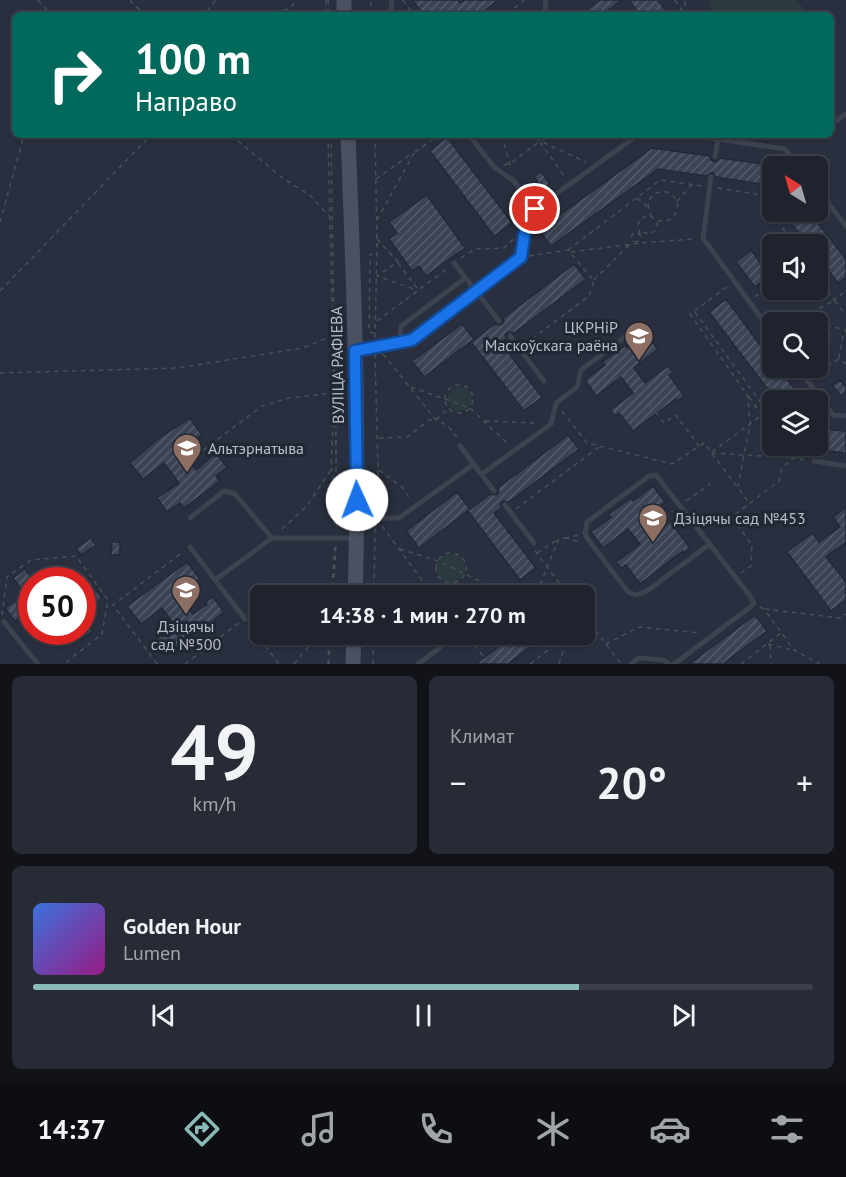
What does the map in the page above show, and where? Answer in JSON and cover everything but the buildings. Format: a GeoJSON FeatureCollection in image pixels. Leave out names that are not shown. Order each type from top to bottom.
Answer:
{"type":"FeatureCollection","features":[{"type":"Feature","properties":{"kind":"main road","name":"ВУЛІЦА РАФІЕВА"},"geometry":{"type":"LineString","coordinates":[[348,138],[355,351],[355,585]]}},
{"type":"Feature","properties":{"kind":"main road"},"geometry":{"type":"LineString","coordinates":[[353,664],[354,645]]}},
{"type":"Feature","properties":{"kind":"lane"},"geometry":{"type":"LineString","coordinates":[[471,138],[494,167],[513,180],[535,209]]}},
{"type":"Feature","properties":{"kind":"lane"},"geometry":{"type":"LineString","coordinates":[[355,351],[412,340],[476,292],[521,257],[525,230],[535,209],[634,138]]}},
{"type":"Feature","properties":{"kind":"lane"},"geometry":{"type":"LineString","coordinates":[[711,138],[785,149],[791,156]]}},
{"type":"Feature","properties":{"kind":"lane"},"geometry":{"type":"LineString","coordinates":[[715,157],[718,139]]}},
{"type":"Feature","properties":{"kind":"lane"},"geometry":{"type":"LineString","coordinates":[[711,177],[703,238],[762,319]]}},
{"type":"Feature","properties":{"kind":"lane"},"geometry":{"type":"LineString","coordinates":[[828,203],[846,226]]}},
{"type":"Feature","properties":{"kind":"lane"},"geometry":{"type":"LineString","coordinates":[[454,263],[499,321]]}},
{"type":"Feature","properties":{"kind":"lane"},"geometry":{"type":"LineString","coordinates":[[399,343],[401,326],[465,278]]}},
{"type":"Feature","properties":{"kind":"lane"},"geometry":{"type":"LineString","coordinates":[[482,474],[551,424],[556,403],[578,387],[581,370],[642,324]]}},
{"type":"Feature","properties":{"kind":"lane"},"geometry":{"type":"LineString","coordinates":[[510,336],[543,381]]}},
{"type":"Feature","properties":{"kind":"lane"},"geometry":{"type":"LineString","coordinates":[[806,379],[833,415],[846,416]]}},
{"type":"Feature","properties":{"kind":"lane"},"geometry":{"type":"LineString","coordinates":[[461,445],[494,491]]}},
{"type":"Feature","properties":{"kind":"lane"},"geometry":{"type":"LineString","coordinates":[[814,461],[846,466]]}},
{"type":"Feature","properties":{"kind":"lane"},"geometry":{"type":"LineString","coordinates":[[357,519],[399,518],[474,464]]}},
{"type":"Feature","properties":{"kind":"lane"},"geometry":{"type":"LineString","coordinates":[[674,664],[754,603],[710,544],[656,475],[649,476],[587,522],[585,533],[593,546],[628,592],[637,595],[647,591],[710,544]]}},
{"type":"Feature","properties":{"kind":"lane"},"geometry":{"type":"LineString","coordinates":[[190,518],[224,491],[229,492],[234,494],[272,538]]}},
{"type":"Feature","properties":{"kind":"lane"},"geometry":{"type":"LineString","coordinates":[[505,505],[534,543]]}},
{"type":"Feature","properties":{"kind":"lane"},"geometry":{"type":"LineString","coordinates":[[215,580],[272,538],[357,538]]}},
{"type":"Feature","properties":{"kind":"lane"},"geometry":{"type":"LineString","coordinates":[[190,547],[245,619]]}},
{"type":"Feature","properties":{"kind":"lane"},"geometry":{"type":"LineString","coordinates":[[4,622],[38,664]]}},
{"type":"Feature","properties":{"kind":"lane"},"geometry":{"type":"LineString","coordinates":[[418,664],[443,645]]}},
{"type":"Feature","properties":{"kind":"lane"},"geometry":{"type":"LineString","coordinates":[[632,664],[639,658],[663,660],[669,664]]}},
{"type":"Feature","properties":{"kind":"path"},"geometry":{"type":"LineString","coordinates":[[38,0],[48,12]]}},
{"type":"Feature","properties":{"kind":"path"},"geometry":{"type":"LineString","coordinates":[[130,0],[144,12]]}},
{"type":"Feature","properties":{"kind":"path"},"geometry":{"type":"LineString","coordinates":[[207,12],[216,0]]}},
{"type":"Feature","properties":{"kind":"path"},"geometry":{"type":"LineString","coordinates":[[207,12],[276,11],[289,9],[297,0]]}},
{"type":"Feature","properties":{"kind":"path"},"geometry":{"type":"LineString","coordinates":[[511,12],[524,0]]}},
{"type":"Feature","properties":{"kind":"path"},"geometry":{"type":"LineString","coordinates":[[0,222],[23,138]]}},
{"type":"Feature","properties":{"kind":"path"},"geometry":{"type":"LineString","coordinates":[[0,291],[148,138]]}},
{"type":"Feature","properties":{"kind":"path"},"geometry":{"type":"LineString","coordinates":[[234,138],[280,177],[311,196],[331,217],[335,392],[333,470],[336,538],[333,585]]}},
{"type":"Feature","properties":{"kind":"path"},"geometry":{"type":"LineString","coordinates":[[330,138],[332,336],[335,392]]}},
{"type":"Feature","properties":{"kind":"path"},"geometry":{"type":"LineString","coordinates":[[374,585],[378,470],[375,138]]}},
{"type":"Feature","properties":{"kind":"path"},"geometry":{"type":"LineString","coordinates":[[375,180],[435,138]]}},
{"type":"Feature","properties":{"kind":"path"},"geometry":{"type":"LineString","coordinates":[[503,138],[511,163],[513,180]]}},
{"type":"Feature","properties":{"kind":"path"},"geometry":{"type":"LineString","coordinates":[[534,138],[595,166]]}},
{"type":"Feature","properties":{"kind":"path"},"geometry":{"type":"LineString","coordinates":[[494,167],[511,163],[544,138]]}},
{"type":"Feature","properties":{"kind":"path"},"geometry":{"type":"LineString","coordinates":[[540,141],[570,184]]}},
{"type":"Feature","properties":{"kind":"path"},"geometry":{"type":"LineString","coordinates":[[376,221],[414,153]]}},
{"type":"Feature","properties":{"kind":"path"},"geometry":{"type":"LineString","coordinates":[[569,251],[660,180],[756,194],[787,234]]}},
{"type":"Feature","properties":{"kind":"path"},"geometry":{"type":"LineString","coordinates":[[639,242],[640,219],[649,214],[656,220],[665,222],[674,217],[677,211],[677,201],[692,185]]}},
{"type":"Feature","properties":{"kind":"path"},"geometry":{"type":"LineString","coordinates":[[648,206],[652,195],[661,192],[669,193],[677,201]]}},
{"type":"Feature","properties":{"kind":"path"},"geometry":{"type":"LineString","coordinates":[[637,198],[648,206],[652,217]]}},
{"type":"Feature","properties":{"kind":"path"},"geometry":{"type":"LineString","coordinates":[[633,241],[632,234],[638,232],[648,234],[655,231],[656,220]]}},
{"type":"Feature","properties":{"kind":"path"},"geometry":{"type":"LineString","coordinates":[[377,321],[475,249],[504,248],[525,230]]}},
{"type":"Feature","properties":{"kind":"path"},"geometry":{"type":"LineString","coordinates":[[521,257],[639,242],[703,238]]}},
{"type":"Feature","properties":{"kind":"path"},"geometry":{"type":"LineString","coordinates":[[376,239],[398,262],[418,290]]}},
{"type":"Feature","properties":{"kind":"path"},"geometry":{"type":"LineString","coordinates":[[519,347],[589,296],[594,281],[628,244],[633,241],[639,242]]}},
{"type":"Feature","properties":{"kind":"path"},"geometry":{"type":"LineString","coordinates":[[569,251],[594,281]]}},
{"type":"Feature","properties":{"kind":"path"},"geometry":{"type":"LineString","coordinates":[[376,254],[370,254],[369,332],[376,333]]}},
{"type":"Feature","properties":{"kind":"path"},"geometry":{"type":"LineString","coordinates":[[377,276],[398,262]]}},
{"type":"Feature","properties":{"kind":"path"},"geometry":{"type":"LineString","coordinates":[[377,276],[418,290]]}},
{"type":"Feature","properties":{"kind":"path"},"geometry":{"type":"LineString","coordinates":[[711,453],[762,415],[690,314],[735,281]]}},
{"type":"Feature","properties":{"kind":"path"},"geometry":{"type":"LineString","coordinates":[[749,301],[762,291]]}},
{"type":"Feature","properties":{"kind":"path"},"geometry":{"type":"LineString","coordinates":[[828,291],[846,315]]}},
{"type":"Feature","properties":{"kind":"path"},"geometry":{"type":"LineString","coordinates":[[815,312],[846,291]]}},
{"type":"Feature","properties":{"kind":"path"},"geometry":{"type":"LineString","coordinates":[[694,311],[762,404]]}},
{"type":"Feature","properties":{"kind":"path"},"geometry":{"type":"LineString","coordinates":[[806,379],[839,359],[843,335],[846,331],[828,326]]}},
{"type":"Feature","properties":{"kind":"path"},"geometry":{"type":"LineString","coordinates":[[0,373],[177,368],[303,348],[332,336]]}},
{"type":"Feature","properties":{"kind":"path"},"geometry":{"type":"LineString","coordinates":[[376,347],[436,420],[448,426],[461,445]]}},
{"type":"Feature","properties":{"kind":"path"},"geometry":{"type":"LineString","coordinates":[[839,359],[846,364]]}},
{"type":"Feature","properties":{"kind":"path"},"geometry":{"type":"LineString","coordinates":[[465,386],[469,389],[473,397],[470,408],[460,413],[449,409],[445,398],[449,390],[453,387],[465,386]]}},
{"type":"Feature","properties":{"kind":"path"},"geometry":{"type":"LineString","coordinates":[[410,387],[470,408],[515,450]]}},
{"type":"Feature","properties":{"kind":"path"},"geometry":{"type":"LineString","coordinates":[[189,461],[261,406],[289,398],[335,392]]}},
{"type":"Feature","properties":{"kind":"path"},"geometry":{"type":"LineString","coordinates":[[738,487],[750,424],[748,396]]}},
{"type":"Feature","properties":{"kind":"path"},"geometry":{"type":"LineString","coordinates":[[556,403],[587,443],[600,447],[672,464],[704,443],[750,504]]}},
{"type":"Feature","properties":{"kind":"path"},"geometry":{"type":"LineString","coordinates":[[272,538],[307,506],[333,470],[337,470],[337,404],[333,404]]}},
{"type":"Feature","properties":{"kind":"path"},"geometry":{"type":"LineString","coordinates":[[650,405],[664,423],[676,415],[699,446]]}},
{"type":"Feature","properties":{"kind":"path"},"geometry":{"type":"LineString","coordinates":[[378,438],[407,437],[429,420],[436,420],[449,409]]}},
{"type":"Feature","properties":{"kind":"path"},"geometry":{"type":"LineString","coordinates":[[484,420],[551,424]]}},
{"type":"Feature","properties":{"kind":"path"},"geometry":{"type":"LineString","coordinates":[[511,512],[600,447]]}},
{"type":"Feature","properties":{"kind":"path"},"geometry":{"type":"LineString","coordinates":[[711,453],[814,461]]}},
{"type":"Feature","properties":{"kind":"path"},"geometry":{"type":"LineString","coordinates":[[735,578],[751,566],[752,545],[732,517],[779,481],[782,468],[793,458]]}},
{"type":"Feature","properties":{"kind":"path"},"geometry":{"type":"LineString","coordinates":[[378,470],[402,487],[414,507]]}},
{"type":"Feature","properties":{"kind":"path"},"geometry":{"type":"LineString","coordinates":[[375,518],[426,585]]}},
{"type":"Feature","properties":{"kind":"path"},"geometry":{"type":"LineString","coordinates":[[537,554],[559,538],[585,533]]}},
{"type":"Feature","properties":{"kind":"path"},"geometry":{"type":"LineString","coordinates":[[540,585],[559,538]]}},
{"type":"Feature","properties":{"kind":"path"},"geometry":{"type":"LineString","coordinates":[[567,538],[593,546]]}},
{"type":"Feature","properties":{"kind":"path"},"geometry":{"type":"LineString","coordinates":[[534,543],[537,554],[560,584]]}},
{"type":"Feature","properties":{"kind":"path"},"geometry":{"type":"LineString","coordinates":[[157,664],[113,605],[190,547]]}},
{"type":"Feature","properties":{"kind":"path"},"geometry":{"type":"LineString","coordinates":[[400,549],[438,561],[488,585]]}},
{"type":"Feature","properties":{"kind":"path"},"geometry":{"type":"LineString","coordinates":[[656,553],[670,574]]}},
{"type":"Feature","properties":{"kind":"path"},"geometry":{"type":"LineString","coordinates":[[446,554],[456,554],[465,563],[465,573],[456,582],[443,581],[436,570],[438,561],[446,554]]}},
{"type":"Feature","properties":{"kind":"path"},"geometry":{"type":"LineString","coordinates":[[4,622],[2,614],[7,577],[30,560],[76,556],[108,600],[102,634],[64,664]]}},
{"type":"Feature","properties":{"kind":"path"},"geometry":{"type":"LineString","coordinates":[[754,603],[764,609],[794,650]]}},
{"type":"Feature","properties":{"kind":"path"},"geometry":{"type":"LineString","coordinates":[[764,609],[840,618],[846,614]]}},
{"type":"Feature","properties":{"kind":"path"},"geometry":{"type":"LineString","coordinates":[[184,664],[245,619],[279,664]]}},
{"type":"Feature","properties":{"kind":"path"},"geometry":{"type":"LineString","coordinates":[[606,644],[639,627],[713,635]]}},
{"type":"Feature","properties":{"kind":"path"},"geometry":{"type":"LineString","coordinates":[[595,631],[621,664]]}},
{"type":"Feature","properties":{"kind":"path"},"geometry":{"type":"LineString","coordinates":[[741,664],[782,633]]}},
{"type":"Feature","properties":{"kind":"path"},"geometry":{"type":"LineString","coordinates":[[768,644],[794,650],[820,664]]}},
{"type":"Feature","properties":{"kind":"path"},"geometry":{"type":"LineString","coordinates":[[768,644],[771,664]]}},
{"type":"Feature","properties":{"kind":"path"},"geometry":{"type":"LineString","coordinates":[[294,664],[309,645]]}},
{"type":"Feature","properties":{"kind":"path"},"geometry":{"type":"LineString","coordinates":[[328,664],[329,645]]}},
{"type":"Feature","properties":{"kind":"path"},"geometry":{"type":"LineString","coordinates":[[373,664],[374,645]]}},
{"type":"Feature","properties":{"kind":"path"},"geometry":{"type":"LineString","coordinates":[[530,664],[555,645]]}},
{"type":"Feature","properties":{"kind":"path"},"geometry":{"type":"LineString","coordinates":[[559,664],[565,645]]}},
{"type":"Feature","properties":{"kind":"path"},"geometry":{"type":"LineString","coordinates":[[749,664],[750,657]]}},
{"type":"Feature","properties":{"kind":"shaded area"},"geometry":{"type":"Polygon","coordinates":[[[714,0],[797,0],[806,12],[714,12],[708,4],[714,0]]]}},
{"type":"Feature","properties":{"kind":"shaded area"},"geometry":{"type":"Polygon","coordinates":[[[828,332],[833,334],[828,345],[828,332]]]}},
{"type":"Feature","properties":{"kind":"shaded area"},"geometry":{"type":"Polygon","coordinates":[[[460,387],[465,388],[471,394],[471,404],[465,410],[460,411],[455,410],[449,404],[448,399],[449,394],[455,388],[460,387]]]}},
{"type":"Feature","properties":{"kind":"shaded area"},"geometry":{"type":"Polygon","coordinates":[[[451,554],[461,558],[465,568],[461,578],[451,582],[441,578],[437,568],[441,558],[451,554]]]}},
{"type":"Feature","properties":{"kind":"place","name":"ЦКРНіР Маскоўскага раёна"},"geometry":{"type":"Point","coordinates":[639,362]}},
{"type":"Feature","properties":{"kind":"place","name":"Альтэрнатыва"},"geometry":{"type":"Point","coordinates":[187,474]}},
{"type":"Feature","properties":{"kind":"place","name":"Дзіцячы сад №453"},"geometry":{"type":"Point","coordinates":[653,544]}},
{"type":"Feature","properties":{"kind":"place","name":"Дзіцячы сад №500"},"geometry":{"type":"Point","coordinates":[186,616]}},
{"type":"Feature","properties":{"kind":"route"},"geometry":{"type":"LineString","coordinates":[[357,500],[355,351],[412,340],[521,257],[525,230],[535,209]]}}]}
